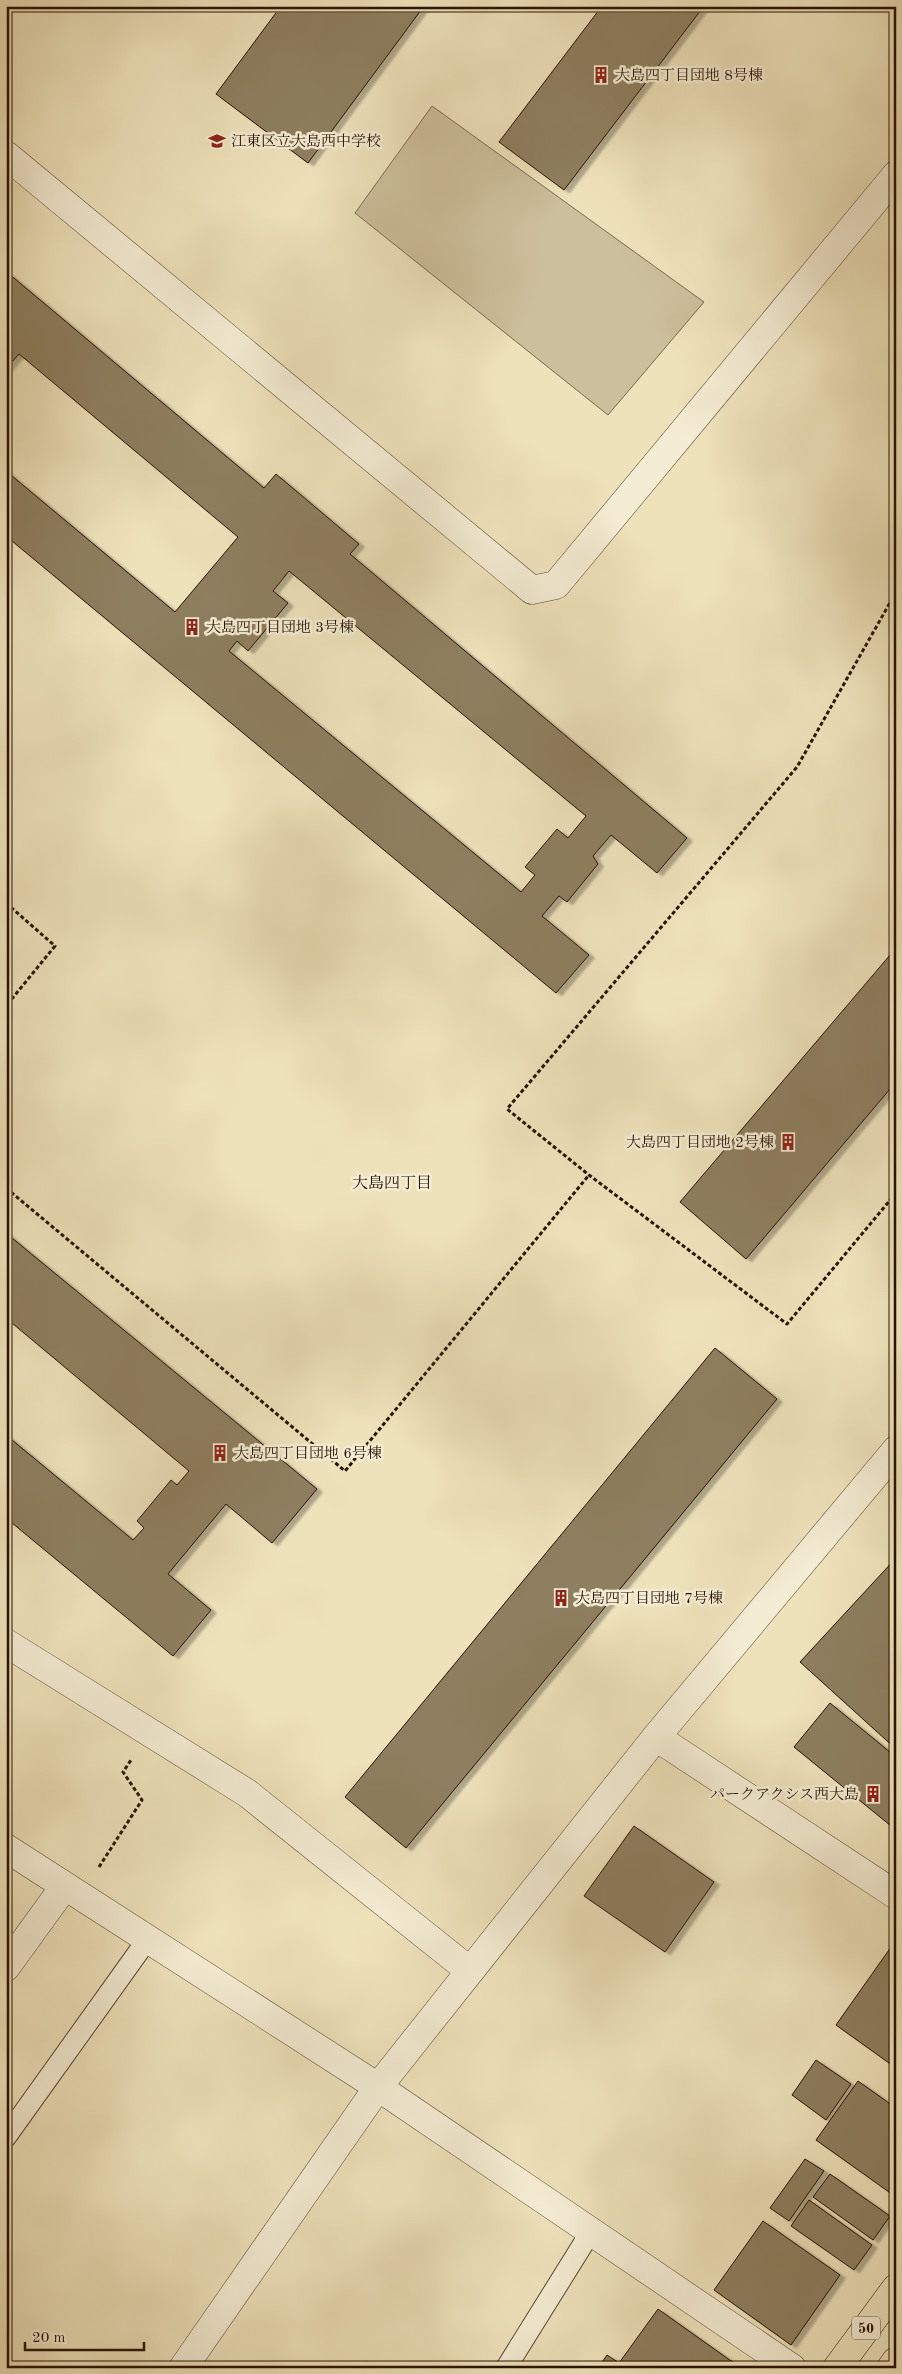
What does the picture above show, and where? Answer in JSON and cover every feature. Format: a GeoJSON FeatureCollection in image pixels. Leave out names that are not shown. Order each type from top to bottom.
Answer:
{"type":"FeatureCollection","features":[{"type":"Feature","properties":{"kind":"main road","name":"50"},"geometry":{"type":"LineString","coordinates":[[837,2368],[896,2288]]}},
{"type":"Feature","properties":{"kind":"main road"},"geometry":{"type":"LineString","coordinates":[[891,2368],[896,2361]]}},
{"type":"Feature","properties":{"kind":"street"},"geometry":{"type":"LineString","coordinates":[[6,155],[532,590],[556,585],[896,175]]}},
{"type":"Feature","properties":{"kind":"street"},"geometry":{"type":"LineString","coordinates":[[183,2368],[378,2087],[656,1737],[896,1450]]}},
{"type":"Feature","properties":{"kind":"street"},"geometry":{"type":"LineString","coordinates":[[6,1643],[247,1793],[470,1971]]}},
{"type":"Feature","properties":{"kind":"street"},"geometry":{"type":"LineString","coordinates":[[656,1737],[896,1896]]}},
{"type":"Feature","properties":{"kind":"street"},"geometry":{"type":"LineString","coordinates":[[6,1848],[378,2087],[590,2233],[792,2368]]}},
{"type":"Feature","properties":{"kind":"street"},"geometry":{"type":"LineString","coordinates":[[6,1967],[72,1892]]}},
{"type":"Feature","properties":{"kind":"lane"},"geometry":{"type":"LineString","coordinates":[[6,2137],[147,1940]]}},
{"type":"Feature","properties":{"kind":"lane"},"geometry":{"type":"LineString","coordinates":[[506,2368],[590,2233]]}},
{"type":"Feature","properties":{"kind":"path"},"geometry":{"type":"LineString","coordinates":[[896,592],[797,767],[506,1109],[589,1175],[788,1324],[896,1193]]}},
{"type":"Feature","properties":{"kind":"path"},"geometry":{"type":"LineString","coordinates":[[6,903],[56,946],[6,1006]]}},
{"type":"Feature","properties":{"kind":"path"},"geometry":{"type":"LineString","coordinates":[[6,1188],[345,1471],[589,1175]]}},
{"type":"Feature","properties":{"kind":"path"},"geometry":{"type":"LineString","coordinates":[[72,1892],[142,1800],[123,1772],[149,1732]]}},
{"type":"Feature","properties":{"kind":"shaded area"},"geometry":{"type":"Polygon","coordinates":[[[432,106],[704,302],[608,415],[355,213],[432,106]]]}},
{"type":"Feature","properties":{"kind":"building"},"geometry":{"type":"Polygon","coordinates":[[[281,6],[424,6],[308,163],[216,94],[281,6]]]}},
{"type":"Feature","properties":{"kind":"building","name":"大島四丁目団地 8号棟"},"geometry":{"type":"Polygon","coordinates":[[[602,6],[704,6],[564,190],[499,142],[602,6]]]}},
{"type":"Feature","properties":{"kind":"building","name":"大島四丁目団地 3号棟"},"geometry":{"type":"Polygon","coordinates":[[[8,273],[264,488],[276,474],[359,544],[350,554],[687,838],[657,873],[611,835],[593,856],[598,864],[567,902],[559,896],[542,916],[589,955],[556,993],[6,536],[6,471],[175,612],[238,537],[19,354],[6,369],[6,275],[8,273]],[[289,571],[273,591],[288,603],[248,651],[237,641],[229,651],[521,892],[535,875],[525,867],[557,829],[568,838],[586,816],[289,571]]]}},
{"type":"Feature","properties":{"kind":"building","name":"大島四丁目団地 2号棟"},"geometry":{"type":"Polygon","coordinates":[[[896,948],[896,1082],[746,1259],[680,1202],[896,948]]]}},
{"type":"Feature","properties":{"kind":"building","name":"大島四丁目団地 6号棟"},"geometry":{"type":"Polygon","coordinates":[[[6,1233],[317,1489],[272,1543],[226,1504],[168,1574],[211,1610],[173,1656],[6,1518],[6,1435],[133,1540],[144,1528],[137,1521],[171,1480],[177,1485],[189,1471],[6,1318],[6,1233]]]}},
{"type":"Feature","properties":{"kind":"building","name":"大島四丁目団地 7号棟"},"geometry":{"type":"Polygon","coordinates":[[[715,1348],[777,1399],[406,1848],[345,1797],[715,1348]]]}},
{"type":"Feature","properties":{"kind":"building"},"geometry":{"type":"Polygon","coordinates":[[[896,1558],[896,1749],[800,1662],[896,1558]]]}},
{"type":"Feature","properties":{"kind":"building","name":"パークアクシス西大島"},"geometry":{"type":"Polygon","coordinates":[[[830,1703],[896,1757],[896,1830],[794,1747],[830,1703]]]}},
{"type":"Feature","properties":{"kind":"building"},"geometry":{"type":"Polygon","coordinates":[[[634,1826],[714,1882],[665,1952],[584,1896],[634,1826]]]}},
{"type":"Feature","properties":{"kind":"building"},"geometry":{"type":"Polygon","coordinates":[[[896,1940],[896,2068],[836,2025],[896,1940]]]}},
{"type":"Feature","properties":{"kind":"building"},"geometry":{"type":"Polygon","coordinates":[[[816,2060],[851,2084],[826,2120],[792,2095],[816,2060]]]}},
{"type":"Feature","properties":{"kind":"building"},"geometry":{"type":"Polygon","coordinates":[[[858,2081],[896,2108],[896,2197],[816,2140],[858,2081]]]}},
{"type":"Feature","properties":{"kind":"building"},"geometry":{"type":"Polygon","coordinates":[[[805,2159],[824,2171],[789,2221],[770,2208],[805,2159]]]}},
{"type":"Feature","properties":{"kind":"building"},"geometry":{"type":"Polygon","coordinates":[[[830,2174],[890,2216],[873,2240],[813,2197],[830,2174]]]}},
{"type":"Feature","properties":{"kind":"building"},"geometry":{"type":"Polygon","coordinates":[[[809,2200],[872,2245],[854,2270],[791,2226],[809,2200]]]}},
{"type":"Feature","properties":{"kind":"building"},"geometry":{"type":"Polygon","coordinates":[[[763,2221],[840,2275],[791,2345],[714,2290],[763,2221]]]}},
{"type":"Feature","properties":{"kind":"building"},"geometry":{"type":"Polygon","coordinates":[[[658,2309],[741,2368],[598,2368],[607,2355],[619,2363],[658,2309]]]}},
{"type":"Feature","properties":{"kind":"place","name":"大島四丁目団地 8号棟"},"geometry":{"type":"Point","coordinates":[601,75]}},
{"type":"Feature","properties":{"kind":"place","name":"江東区立大島西中学校"},"geometry":{"type":"Point","coordinates":[217,141]}},
{"type":"Feature","properties":{"kind":"place","name":"大島四丁目団地 3号棟"},"geometry":{"type":"Point","coordinates":[192,627]}},
{"type":"Feature","properties":{"kind":"place","name":"大島四丁目団地 2号棟"},"geometry":{"type":"Point","coordinates":[788,1142]}},
{"type":"Feature","properties":{"kind":"place","name":"大島四丁目団地 6号棟"},"geometry":{"type":"Point","coordinates":[220,1453]}},
{"type":"Feature","properties":{"kind":"place","name":"大島四丁目団地 7号棟"},"geometry":{"type":"Point","coordinates":[561,1598]}},
{"type":"Feature","properties":{"kind":"place","name":"パークアクシス西大島"},"geometry":{"type":"Point","coordinates":[873,1794]}},
{"type":"Feature","properties":{"kind":"district","name":"大島四丁目"},"geometry":{"type":"Point","coordinates":[392,1182]}}]}
